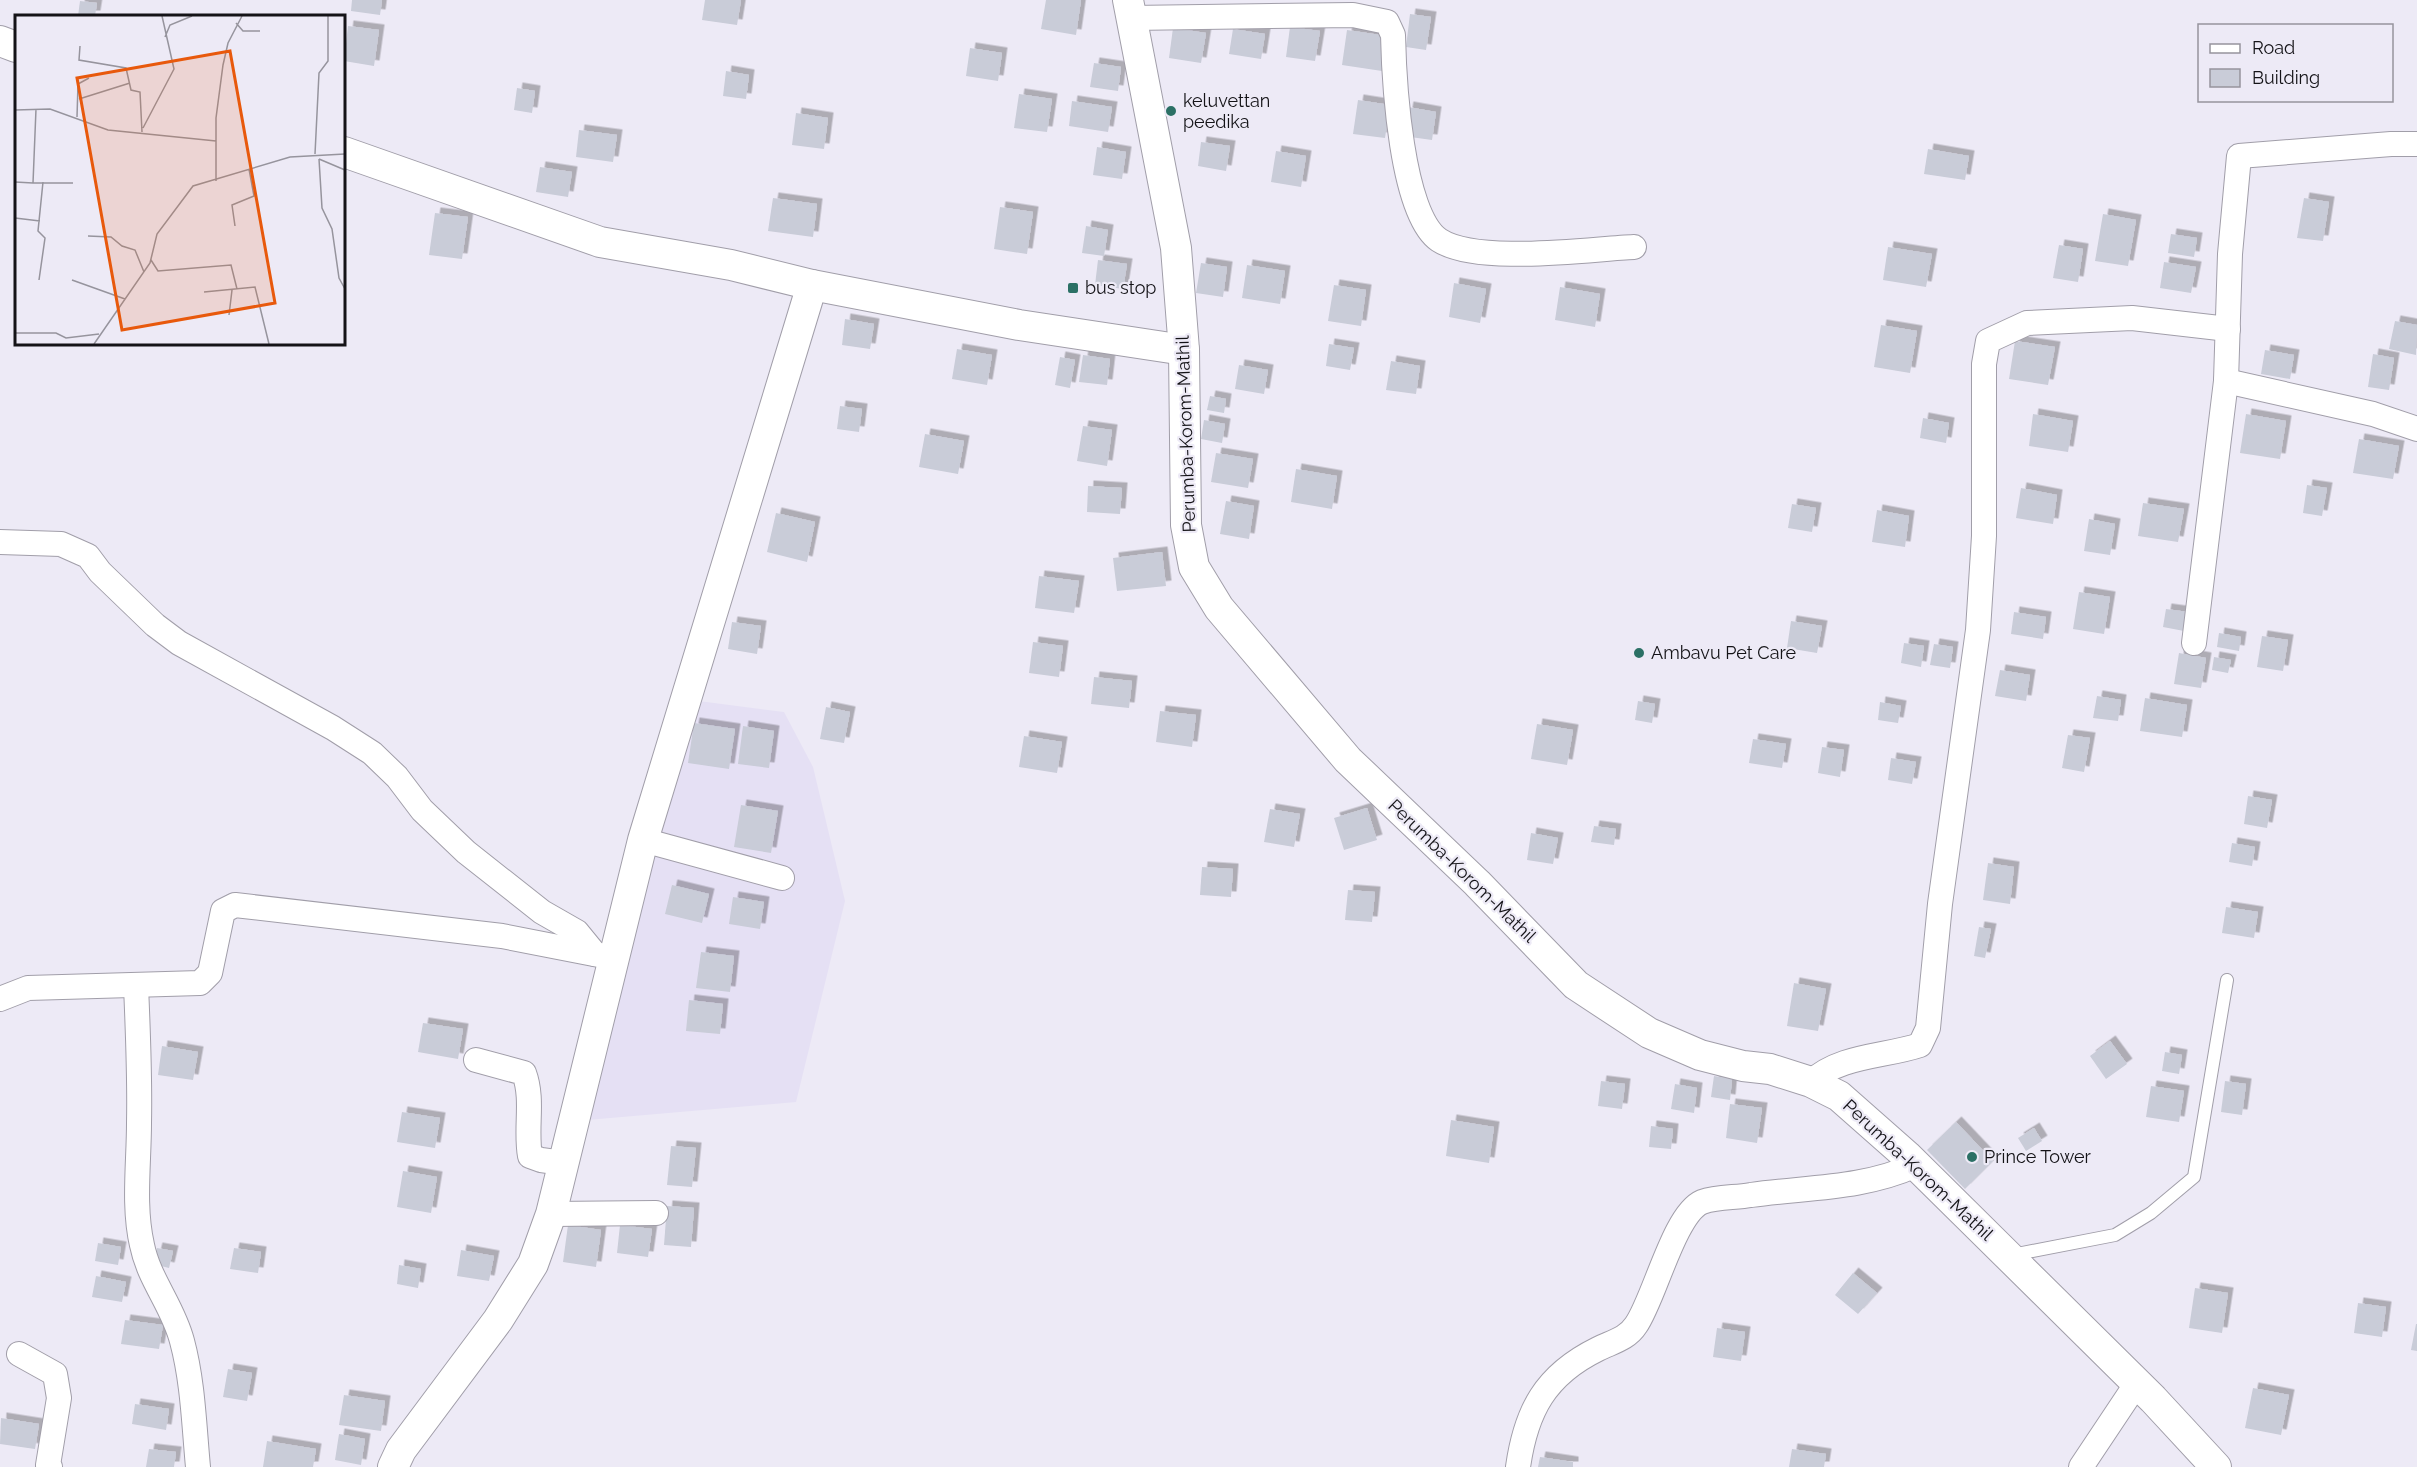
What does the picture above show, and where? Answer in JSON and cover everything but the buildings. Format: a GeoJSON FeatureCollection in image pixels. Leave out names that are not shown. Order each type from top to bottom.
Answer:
{"type":"FeatureCollection","features":[{"type":"Feature","properties":{"kind":"street"},"geometry":{"type":"LineString","coordinates":[[1129,9],[1353,15],[1387,22],[1393,35],[1398,128],[1422,221],[1439,240],[1466,249],[1510,254],[1634,247]]}},
{"type":"Feature","properties":{"kind":"street","name":"Perumba-Korom-Mathil"},"geometry":{"type":"LineString","coordinates":[[1129,9],[1176,248],[1184,350],[1186,525],[1194,567],[1219,608],[1348,760],[1477,883],[1576,985],[1649,1033],[1700,1055],[1770,1069],[1811,1082],[1839,1096],[1916,1165],[2137,1383],[2216,1467]]}},
{"type":"Feature","properties":{"kind":"street"},"geometry":{"type":"LineString","coordinates":[[0,41],[15,47]]}},
{"type":"Feature","properties":{"kind":"street"},"geometry":{"type":"LineString","coordinates":[[2194,643],[2226,381],[2239,156],[2417,144]]}},
{"type":"Feature","properties":{"kind":"street"},"geometry":{"type":"LineString","coordinates":[[345,152],[600,242],[731,265],[812,285],[1019,325],[1184,350]]}},
{"type":"Feature","properties":{"kind":"street"},"geometry":{"type":"LineString","coordinates":[[393,1467],[401,1450],[498,1320],[533,1264],[551,1214],[604,955],[643,840],[812,285]]}},
{"type":"Feature","properties":{"kind":"street"},"geometry":{"type":"LineString","coordinates":[[1811,1082],[1824,1070],[1866,1056],[1898,1052],[1920,1045],[1928,1029],[1940,904],[1978,630],[1984,524],[1984,364],[1988,341],[2027,323],[2132,318],[2228,328]]}},
{"type":"Feature","properties":{"kind":"street"},"geometry":{"type":"LineString","coordinates":[[2226,381],[2373,414],[2417,429]]}},
{"type":"Feature","properties":{"kind":"street"},"geometry":{"type":"LineString","coordinates":[[0,542],[61,544],[88,556],[100,572],[154,625],[179,644],[333,728],[372,753],[397,777],[422,810],[466,852],[533,905],[577,932],[604,955]]}},
{"type":"Feature","properties":{"kind":"street"},"geometry":{"type":"LineString","coordinates":[[643,840],[782,878]]}},
{"type":"Feature","properties":{"kind":"street"},"geometry":{"type":"LineString","coordinates":[[0,999],[28,988],[200,984],[210,972],[223,911],[235,905],[502,936],[604,955]]}},
{"type":"Feature","properties":{"kind":"street"},"geometry":{"type":"LineString","coordinates":[[136,987],[139,1090],[137,1192],[141,1244],[149,1273],[169,1304],[182,1340],[192,1391],[198,1467]]}},
{"type":"Feature","properties":{"kind":"street"},"geometry":{"type":"LineString","coordinates":[[476,1060],[524,1073],[530,1088],[527,1140],[530,1156],[563,1163]]}},
{"type":"Feature","properties":{"kind":"street"},"geometry":{"type":"LineString","coordinates":[[1518,1467],[1531,1411],[1544,1390],[1569,1366],[1598,1349],[1620,1340],[1634,1328],[1644,1314],[1659,1272],[1681,1229],[1690,1212],[1700,1203],[1716,1198],[1781,1190],[1854,1185],[1888,1178],[1916,1165]]}},
{"type":"Feature","properties":{"kind":"street"},"geometry":{"type":"LineString","coordinates":[[551,1214],[656,1213]]}},
{"type":"Feature","properties":{"kind":"street"},"geometry":{"type":"LineString","coordinates":[[19,1354],[55,1374],[59,1398],[48,1465],[50,1467]]}},
{"type":"Feature","properties":{"kind":"street"},"geometry":{"type":"LineString","coordinates":[[2081,1467],[2137,1383]]}},
{"type":"Feature","properties":{"kind":"lane"},"geometry":{"type":"LineString","coordinates":[[2008,1256],[2115,1235],[2151,1213],[2194,1177],[2227,980]]}},
{"type":"Feature","properties":{"kind":"shaded area"},"geometry":{"type":"Polygon","coordinates":[[[691,700],[784,712],[813,767],[845,901],[796,1102],[587,1120],[691,700]]]}},
{"type":"Feature","properties":{"kind":"place","name":"keluvettan peedika"},"geometry":{"type":"Point","coordinates":[1171,111]}},
{"type":"Feature","properties":{"kind":"place","name":"bus stop"},"geometry":{"type":"Point","coordinates":[1073,288]}},
{"type":"Feature","properties":{"kind":"place","name":"Ambavu Pet Care"},"geometry":{"type":"Point","coordinates":[1639,653]}},
{"type":"Feature","properties":{"kind":"place","name":"Prince Tower"},"geometry":{"type":"Point","coordinates":[1972,1157]}}]}
